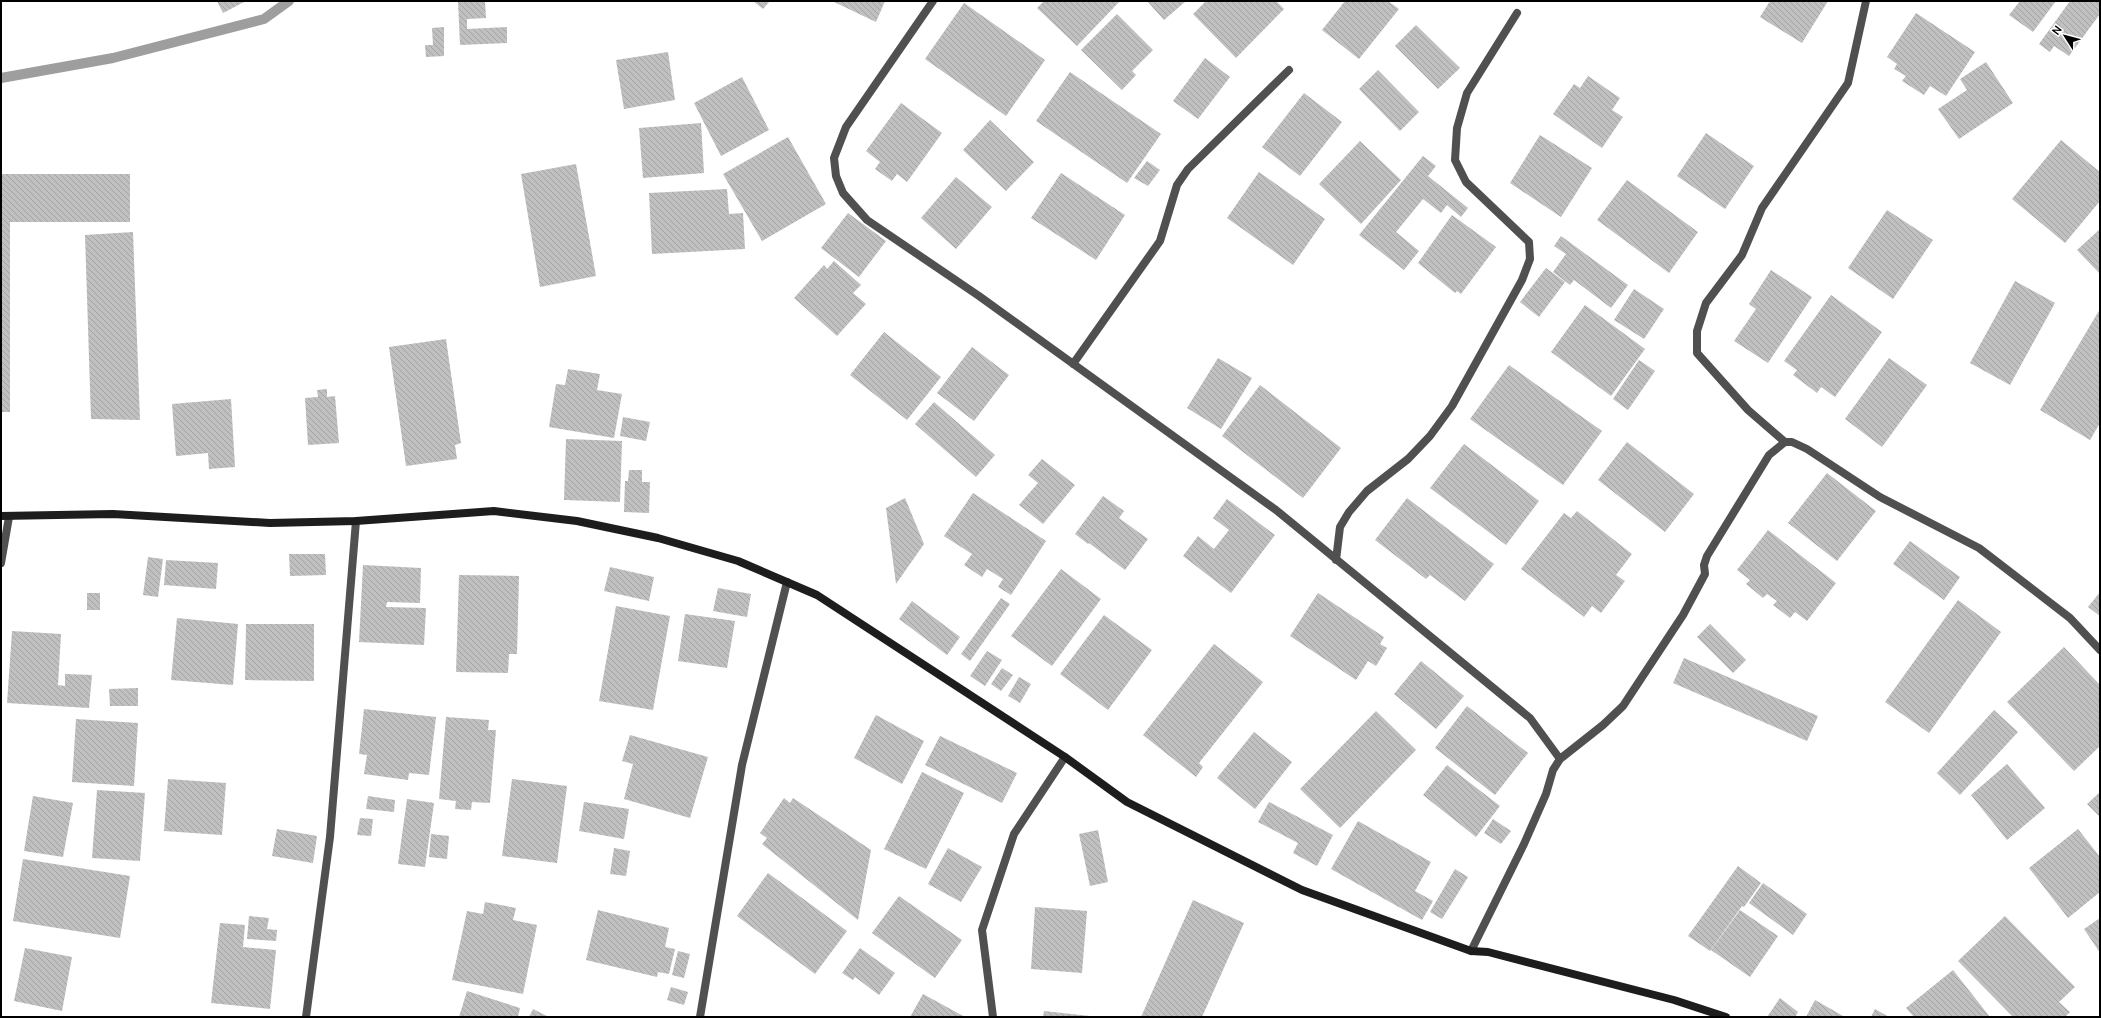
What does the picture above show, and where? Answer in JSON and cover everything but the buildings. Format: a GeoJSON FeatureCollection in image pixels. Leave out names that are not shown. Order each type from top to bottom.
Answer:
{"type":"FeatureCollection","features":[{"type":"Feature","properties":{"kind":"street"},"geometry":{"type":"LineString","coordinates":[[933,1],[846,127],[834,158],[836,176],[843,193],[867,220],[979,296],[1276,510],[1530,718],[1560,759]]}},
{"type":"Feature","properties":{"kind":"street"},"geometry":{"type":"LineString","coordinates":[[1785,442],[1748,410],[1696,353],[1697,330],[1706,303],[1742,255],[1762,208],[1848,83],[1866,1]]}},
{"type":"Feature","properties":{"kind":"street"},"geometry":{"type":"LineString","coordinates":[[1336,560],[1340,527],[1349,512],[1367,491],[1408,459],[1430,436],[1452,406],[1522,280],[1530,259],[1529,242],[1466,182],[1455,160],[1457,128],[1467,93],[1517,13]]}},
{"type":"Feature","properties":{"kind":"street"},"geometry":{"type":"LineString","coordinates":[[1073,364],[1160,241],[1177,185],[1188,169],[1289,70]]}},
{"type":"Feature","properties":{"kind":"street"},"geometry":{"type":"LineString","coordinates":[[1471,951],[1524,844],[1546,794],[1553,770],[1560,759],[1603,725],[1623,706],[1683,615],[1705,574],[1704,565],[1711,550],[1769,455],[1785,442],[1792,442],[1807,448],[1880,497],[1979,548],[2070,618],[2100,650]]}},
{"type":"Feature","properties":{"kind":"street"},"geometry":{"type":"LineString","coordinates":[[1,563],[5,517],[113,514],[270,523],[356,521],[494,510],[577,521],[665,540],[738,562],[817,595],[1065,757],[1127,802],[1302,890],[1471,951],[1488,952],[1666,998],[1726,1017]]}},
{"type":"Feature","properties":{"kind":"street"},"geometry":{"type":"LineString","coordinates":[[306,1017],[330,837],[356,521]]}},
{"type":"Feature","properties":{"kind":"street"},"geometry":{"type":"LineString","coordinates":[[700,1017],[742,765],[787,582]]}},
{"type":"Feature","properties":{"kind":"street"},"geometry":{"type":"LineString","coordinates":[[993,1017],[982,930],[1014,834],[1065,757]]}},
{"type":"Feature","properties":{"kind":"waterway"},"geometry":{"type":"LineString","coordinates":[[1,78],[113,58],[264,19],[289,1]]}}]}
